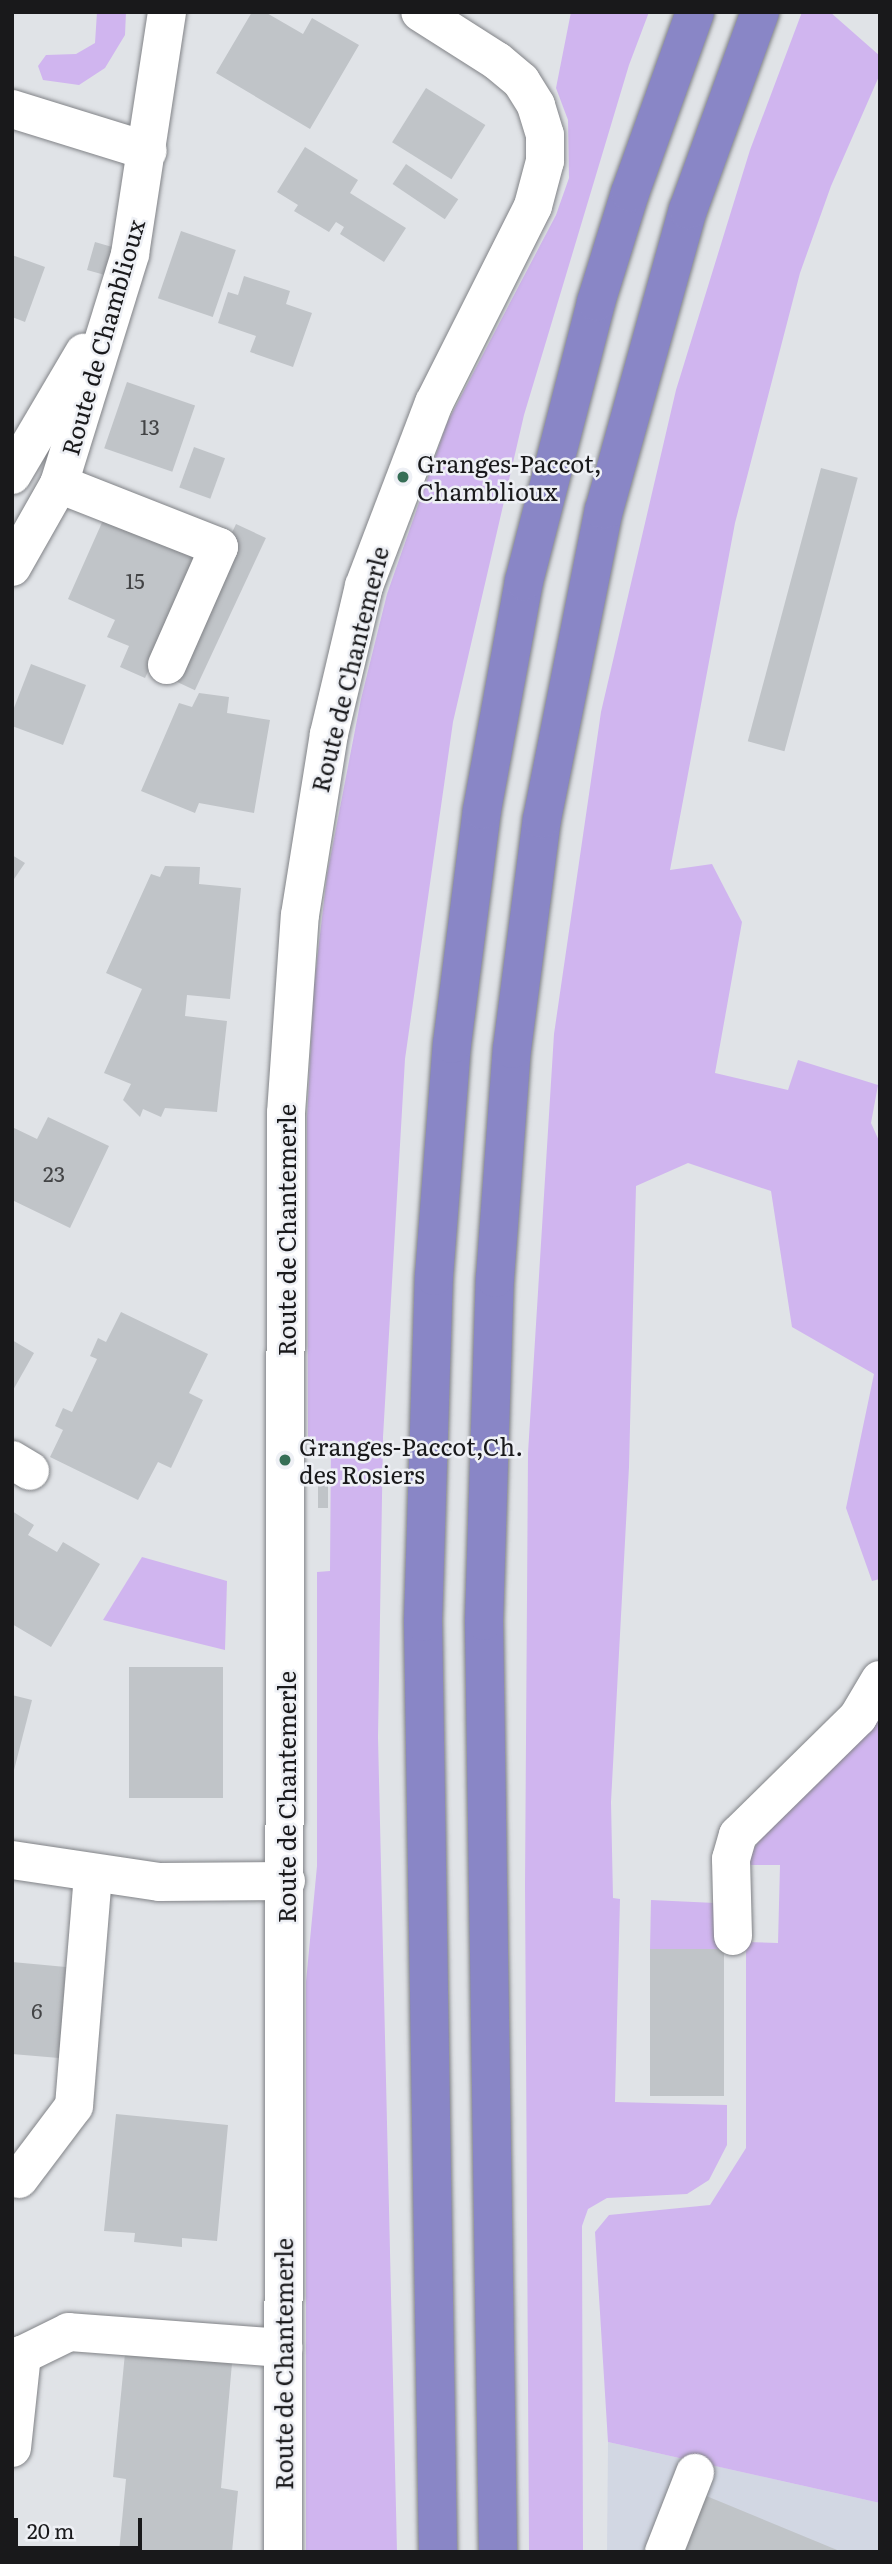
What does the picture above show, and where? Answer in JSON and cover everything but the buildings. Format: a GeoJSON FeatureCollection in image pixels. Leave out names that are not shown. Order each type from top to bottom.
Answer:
{"type":"FeatureCollection","features":[{"type":"Feature","properties":{"kind":"highway"},"geometry":{"type":"LineString","coordinates":[[438,2552],[423,1622],[431,1340],[452,1044],[482,810],[524,581],[596,303],[629,192],[695,12]]}},
{"type":"Feature","properties":{"kind":"highway"},"geometry":{"type":"LineString","coordinates":[[498,2552],[484,1621],[494,1291],[512,1049],[542,819],[598,534],[680,234],[760,12]]}},
{"type":"Feature","properties":{"kind":"street","name":"Route de Chamblioux"},"geometry":{"type":"LineString","coordinates":[[12,567],[60,484],[119,293],[148,151],[167,12]]}},
{"type":"Feature","properties":{"kind":"street","name":"Route de Chantemerle"},"geometry":{"type":"LineString","coordinates":[[283,2552],[286,1113],[293,981],[308,857],[332,720],[381,536],[434,403],[533,206],[545,161],[545,135],[536,105],[521,81],[497,61],[420,12]]}},
{"type":"Feature","properties":{"kind":"street"},"geometry":{"type":"LineString","coordinates":[[12,109],[148,151]]}},
{"type":"Feature","properties":{"kind":"street"},"geometry":{"type":"LineString","coordinates":[[12,475],[119,293]]}},
{"type":"Feature","properties":{"kind":"street"},"geometry":{"type":"LineString","coordinates":[[60,484],[219,547],[167,665]]}},
{"type":"Feature","properties":{"kind":"street"},"geometry":{"type":"LineString","coordinates":[[733,1936],[732,1859],[738,1835],[858,1717],[880,1680]]}},
{"type":"Feature","properties":{"kind":"street"},"geometry":{"type":"LineString","coordinates":[[12,1860],[93,1875],[159,1882],[286,1881]]}},
{"type":"Feature","properties":{"kind":"street"},"geometry":{"type":"LineString","coordinates":[[19,2179],[74,2106],[93,1875]]}},
{"type":"Feature","properties":{"kind":"street"},"geometry":{"type":"LineString","coordinates":[[12,2448],[22,2355],[69,2332],[283,2348]]}},
{"type":"Feature","properties":{"kind":"street"},"geometry":{"type":"LineString","coordinates":[[664,2552],[695,2473]]}},
{"type":"Feature","properties":{"kind":"shaded area"},"geometry":{"type":"Polygon","coordinates":[[[97,12],[126,12],[125,35],[105,68],[79,85],[43,80],[38,66],[46,55],[76,54],[95,43],[97,12]]]}},
{"type":"Feature","properties":{"kind":"shaded area"},"geometry":{"type":"Polygon","coordinates":[[[571,12],[649,12],[629,65],[524,415],[453,722],[405,1059],[383,1437],[378,1737],[397,2552],[306,2552],[306,1982],[317,1866],[317,1572],[330,1571],[331,1441],[308,1443],[307,1118],[314,986],[327,875],[361,699],[387,594],[447,423],[556,215],[569,178],[568,120],[556,88],[571,12]]]}},
{"type":"Feature","properties":{"kind":"shaded area"},"geometry":{"type":"Polygon","coordinates":[[[802,12],[830,12],[880,56],[880,74],[831,186],[800,273],[735,523],[670,870],[712,864],[742,922],[715,1073],[788,1090],[798,1060],[878,1085],[871,1123],[880,1143],[880,1579],[872,1581],[846,1508],[874,1374],[792,1327],[771,1191],[688,1163],[636,1186],[629,1467],[611,1802],[613,1898],[620,1899],[615,2102],[727,2105],[727,2145],[709,2180],[687,2194],[607,2198],[588,2209],[582,2226],[583,2552],[529,2552],[525,1885],[528,1453],[554,1034],[601,712],[676,390],[750,150],[802,12]]]}},
{"type":"Feature","properties":{"kind":"shaded area"},"geometry":{"type":"Polygon","coordinates":[[[142,1557],[227,1581],[225,1650],[103,1620],[142,1557]]]}},
{"type":"Feature","properties":{"kind":"shaded area"},"geometry":{"type":"Polygon","coordinates":[[[880,1709],[880,2503],[608,2442],[595,2232],[609,2215],[710,2205],[746,2148],[746,1942],[778,1943],[780,1865],[744,1865],[775,1814],[880,1709]]]}},
{"type":"Feature","properties":{"kind":"shaded area"},"geometry":{"type":"Polygon","coordinates":[[[651,1900],[715,1903],[724,1949],[650,1949],[651,1900]]]}},
{"type":"Feature","properties":{"kind":"shaded area"},"geometry":{"type":"Polygon","coordinates":[[[608,2442],[880,2503],[880,2552],[607,2552],[608,2442]]]}},
{"type":"Feature","properties":{"kind":"place","name":"Granges-Paccot, Chamblioux"},"geometry":{"type":"Point","coordinates":[403,477]}},
{"type":"Feature","properties":{"kind":"place","name":"Granges-Paccot,Ch. des Rosiers"},"geometry":{"type":"Point","coordinates":[285,1460]}}]}
